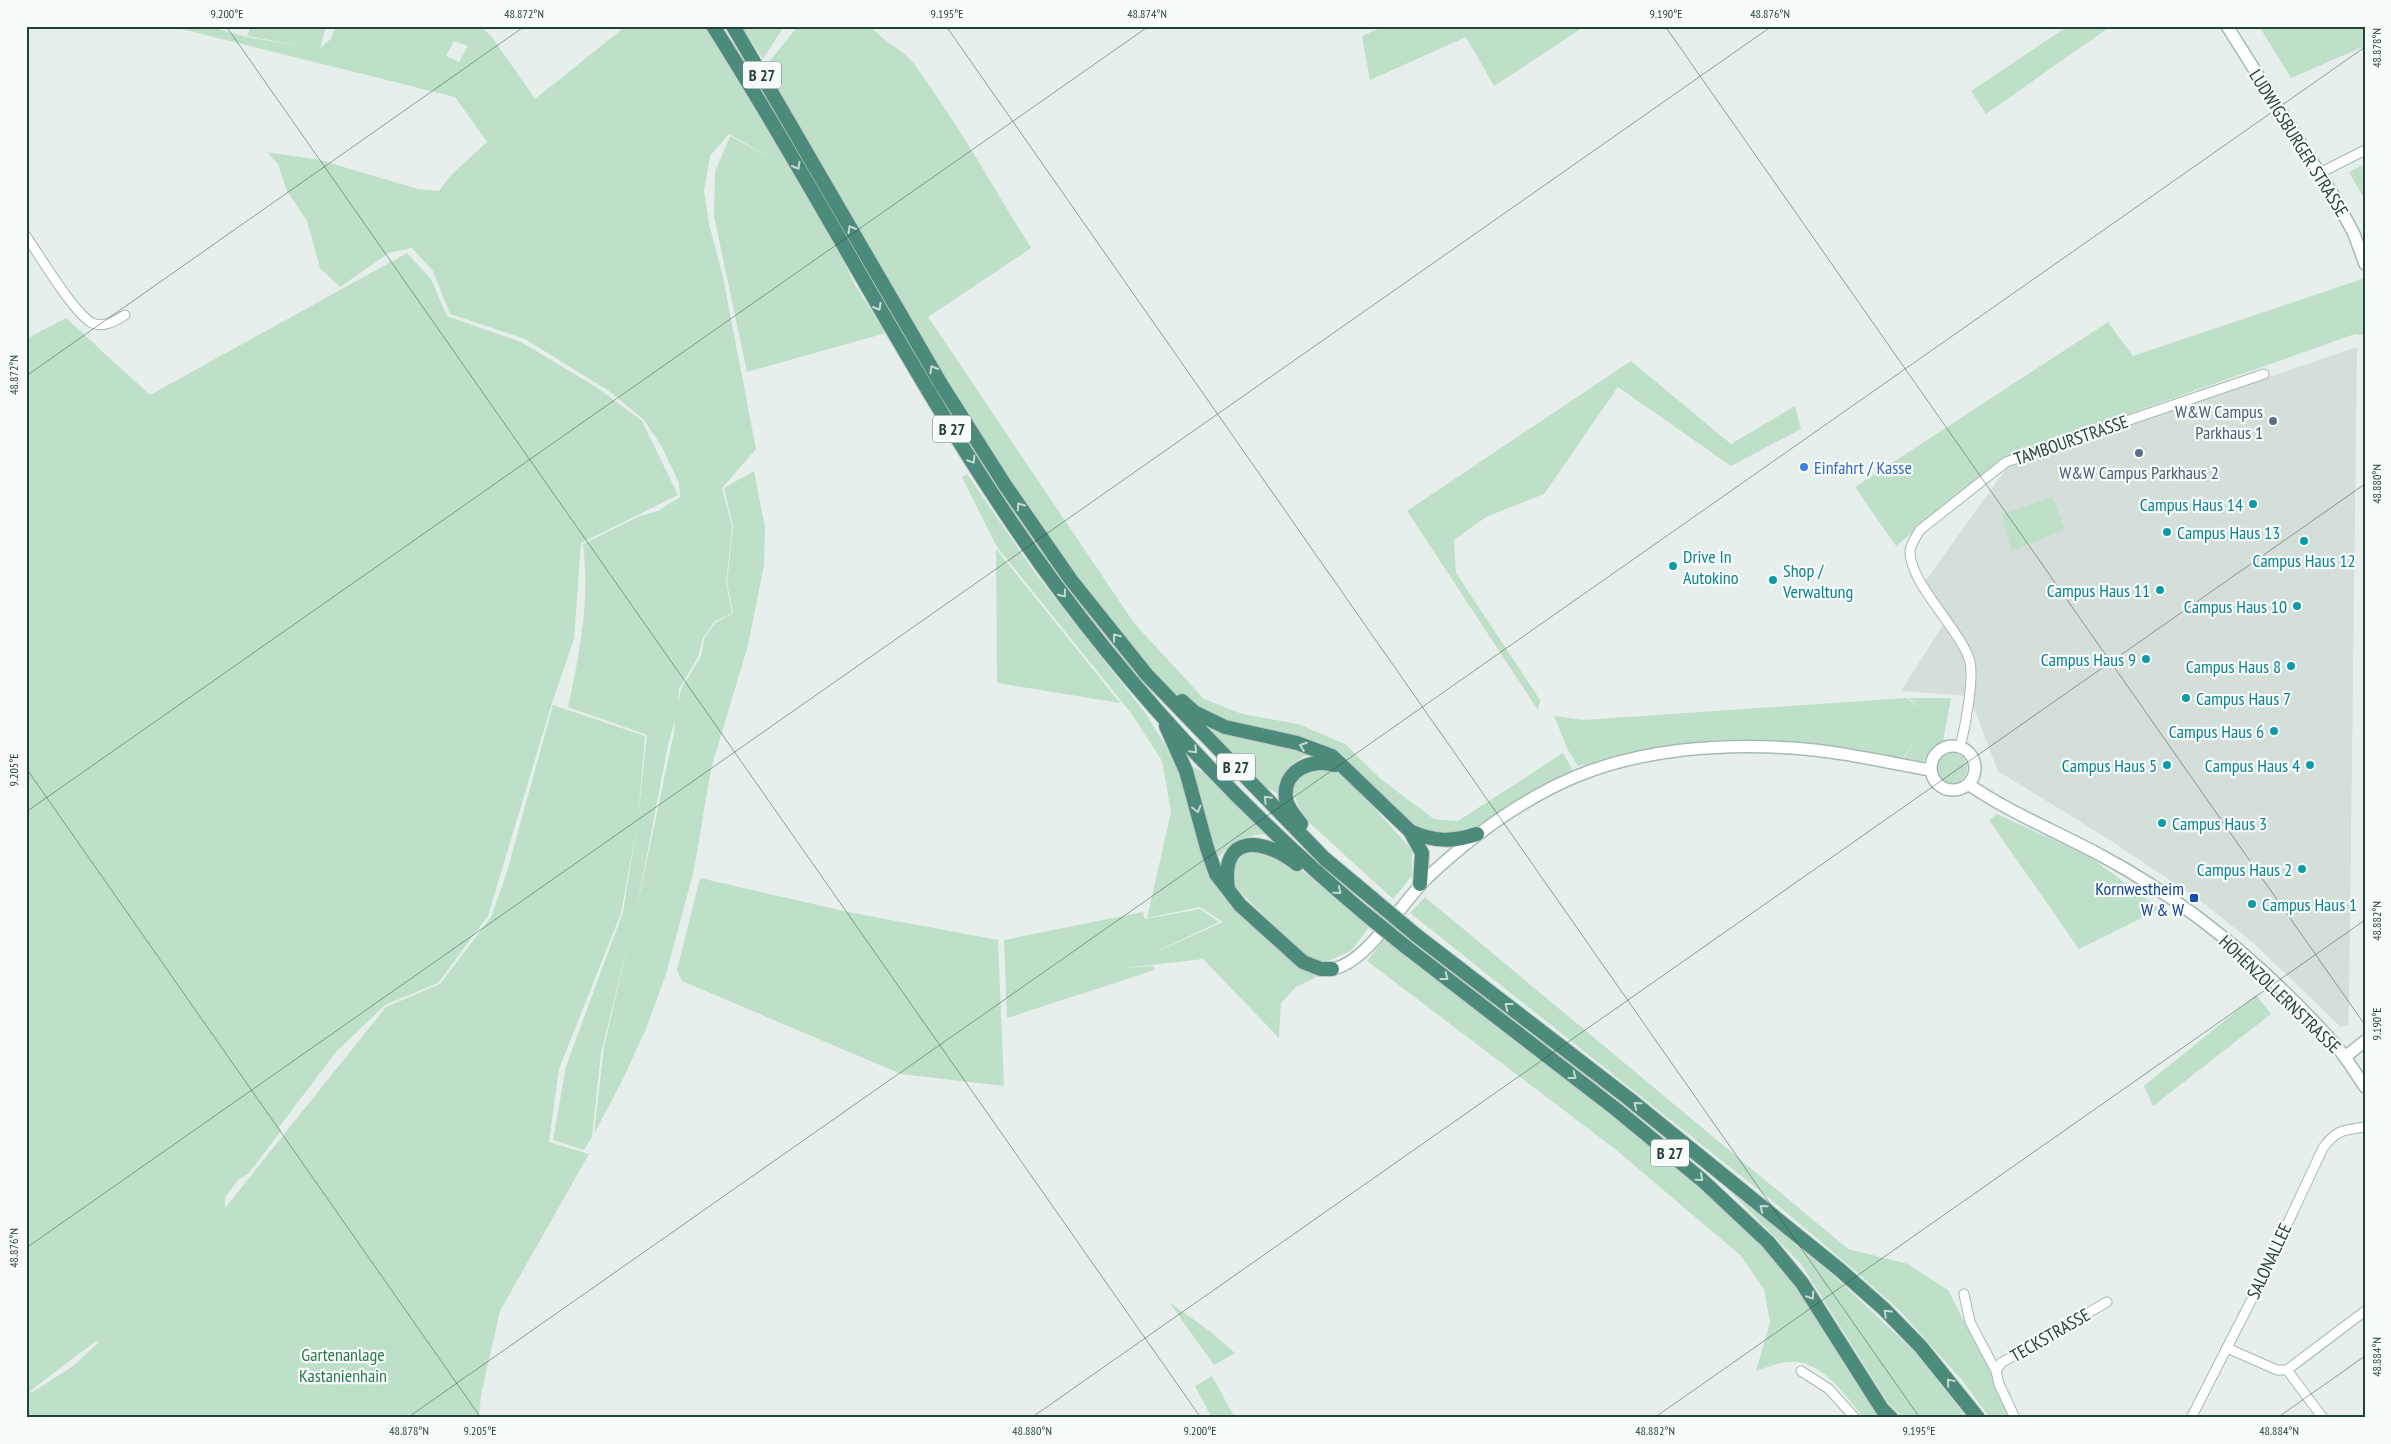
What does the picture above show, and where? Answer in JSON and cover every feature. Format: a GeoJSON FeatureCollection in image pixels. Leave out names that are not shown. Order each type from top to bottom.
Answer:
{"type":"FeatureCollection","features":[{"type":"Feature","properties":{"kind":"highway","name":"B 27"},"geometry":{"type":"LineString","coordinates":[[714,26],[773,123],[921,380],[993,495],[1055,584],[1160,715],[1249,808],[1313,870],[1406,947],[1633,1123],[1702,1180],[1768,1242],[1802,1283],[1886,1413]]}},
{"type":"Feature","properties":{"kind":"highway","name":"B 27"},"geometry":{"type":"LineString","coordinates":[[736,31],[941,384],[1005,485],[1071,580],[1147,675],[1325,859],[1416,935],[1628,1098],[1832,1264],[1884,1310],[1921,1347],[1978,1418]]}},
{"type":"Feature","properties":{"kind":"highway","name":"B 27"},"geometry":{"type":"LineString","coordinates":[[1147,675],[1194,712],[1225,727],[1297,743],[1332,756],[1410,831],[1422,853],[1420,884]]}},
{"type":"Feature","properties":{"kind":"highway","name":"B 27"},"geometry":{"type":"LineString","coordinates":[[1160,715],[1186,771],[1206,848],[1216,874],[1240,904],[1303,962],[1321,969],[1332,969]]}},
{"type":"Feature","properties":{"kind":"highway","name":"B 27"},"geometry":{"type":"LineString","coordinates":[[1325,859],[1317,842],[1290,809],[1286,800],[1286,790],[1298,769],[1311,763],[1323,761],[1346,768]]}},
{"type":"Feature","properties":{"kind":"highway","name":"B 27"},"geometry":{"type":"LineString","coordinates":[[1410,831],[1441,841],[1456,841],[1477,834]]}},
{"type":"Feature","properties":{"kind":"highway","name":"B 27"},"geometry":{"type":"LineString","coordinates":[[1228,889],[1226,875],[1228,864],[1233,852],[1245,846],[1258,844],[1272,848],[1299,866],[1313,870]]}},
{"type":"Feature","properties":{"kind":"main road","name":"LUDWIGSBURGER STRASSE"},"geometry":{"type":"LineString","coordinates":[[2227,26],[2320,173],[2354,234],[2365,264]]}},
{"type":"Feature","properties":{"kind":"main road"},"geometry":{"type":"LineString","coordinates":[[1332,969],[1340,968],[1358,958],[1420,884],[1477,834],[1511,812],[1576,776],[1604,766],[1680,750],[1747,746],[1792,748],[1930,770]]}},
{"type":"Feature","properties":{"kind":"main road"},"geometry":{"type":"LineString","coordinates":[[1945,746],[1960,746],[1972,756],[1975,763],[1975,771],[1968,784],[1955,790],[1941,788],[1936,783],[1930,770],[1931,762],[1939,750],[1945,746]]}},
{"type":"Feature","properties":{"kind":"main road","name":"HOHENZOLLERNSTRASSE"},"geometry":{"type":"LineString","coordinates":[[1968,784],[2013,811],[2103,856],[2186,909],[2261,971],[2322,1031],[2345,1057],[2365,1087]]}},
{"type":"Feature","properties":{"kind":"main road"},"geometry":{"type":"LineString","coordinates":[[2345,1057],[2365,1041]]}},
{"type":"Feature","properties":{"kind":"street"},"geometry":{"type":"LineString","coordinates":[[2320,173],[2365,150]]}},
{"type":"Feature","properties":{"kind":"street"},"geometry":{"type":"LineString","coordinates":[[26,236],[80,313],[93,323],[107,325],[125,315]]}},
{"type":"Feature","properties":{"kind":"street","name":"TAMBOURSTRASSE"},"geometry":{"type":"LineString","coordinates":[[1960,746],[1964,730],[1971,664],[1915,570],[1910,551],[1912,542],[1920,530],[2006,462],[2264,374]]}},
{"type":"Feature","properties":{"kind":"street","name":"SALONALLEE"},"geometry":{"type":"LineString","coordinates":[[2191,1418],[2324,1148],[2332,1136],[2342,1130],[2365,1127]]}},
{"type":"Feature","properties":{"kind":"street"},"geometry":{"type":"LineString","coordinates":[[1964,1294],[1970,1322],[1996,1371],[1999,1384],[2015,1418]]}},
{"type":"Feature","properties":{"kind":"street","name":"TECKSTRASSE"},"geometry":{"type":"LineString","coordinates":[[1996,1371],[2001,1363],[2107,1302]]}},
{"type":"Feature","properties":{"kind":"street"},"geometry":{"type":"LineString","coordinates":[[2227,1348],[2277,1370],[2287,1370],[2365,1311]]}},
{"type":"Feature","properties":{"kind":"street"},"geometry":{"type":"LineString","coordinates":[[2287,1370],[2324,1418]]}},
{"type":"Feature","properties":{"kind":"street"},"geometry":{"type":"LineString","coordinates":[[1801,1371],[1829,1389],[1855,1418]]}},
{"type":"Feature","properties":{"kind":"shaded area"},"geometry":{"type":"Polygon","coordinates":[[[2357,347],[2349,1005],[2348,1025],[2341,1027],[2251,941],[2198,899],[2108,839],[1998,771],[1969,696],[1901,691],[1943,625],[1919,590],[2008,466],[2357,347]]]}},
{"type":"Feature","properties":{"kind":"green space","name":"Gartenanlage Kastanienhain"},"geometry":{"type":"Polygon","coordinates":[[[170,26],[209,26],[246,37],[307,47],[247,36],[251,26],[326,26],[320,48],[331,39],[336,26],[480,26],[492,37],[535,99],[626,26],[713,26],[803,176],[855,285],[886,333],[747,372],[714,216],[715,172],[730,136],[771,158],[729,134],[710,156],[704,190],[709,224],[723,277],[756,449],[722,488],[732,527],[726,583],[732,613],[714,622],[703,638],[698,657],[679,689],[678,704],[681,689],[701,656],[704,639],[715,623],[733,613],[727,583],[733,526],[724,488],[754,471],[765,527],[764,565],[748,645],[711,769],[694,870],[666,974],[646,1029],[623,1079],[594,1134],[604,1047],[629,940],[601,1053],[592,1137],[584,1150],[553,1140],[566,1066],[623,912],[637,825],[621,913],[559,1069],[549,1142],[589,1154],[500,1311],[481,1395],[479,1418],[26,1418],[26,339],[66,318],[150,395],[407,253],[431,279],[447,316],[521,342],[599,389],[642,421],[678,495],[581,543],[574,639],[552,703],[488,916],[438,983],[385,1005],[336,1052],[279,1127],[281,1131],[249,1173],[238,1180],[225,1197],[225,1208],[386,1007],[440,984],[491,917],[506,875],[553,705],[645,736],[638,817],[647,735],[568,707],[583,626],[585,565],[583,544],[640,516],[658,511],[680,497],[679,483],[661,445],[643,419],[609,391],[525,339],[450,314],[433,271],[412,248],[389,253],[340,287],[320,268],[307,221],[287,191],[278,164],[267,152],[320,160],[418,189],[439,191],[450,176],[487,142],[455,97],[170,26]],[[454,41],[446,56],[459,62],[468,46],[454,41]],[[675,720],[668,745],[636,912],[675,720]],[[96,1341],[30,1391],[31,1393],[72,1367],[99,1342],[96,1341]]]}},
{"type":"Feature","properties":{"kind":"green space"},"geometry":{"type":"Polygon","coordinates":[[[741,26],[784,26],[763,59],[741,26]]]}},
{"type":"Feature","properties":{"kind":"green space"},"geometry":{"type":"Polygon","coordinates":[[[798,26],[871,26],[909,58],[960,132],[1031,248],[928,317],[1134,623],[1204,699],[1242,714],[1298,724],[1345,744],[1382,780],[1434,819],[1458,821],[1563,753],[1576,776],[1477,834],[1422,837],[1346,768],[1194,712],[1147,675],[1005,485],[760,73],[798,26]]]}},
{"type":"Feature","properties":{"kind":"green space"},"geometry":{"type":"Polygon","coordinates":[[[1385,26],[1585,26],[1494,86],[1466,37],[1370,80],[1362,36],[1385,26]]]}},
{"type":"Feature","properties":{"kind":"green space"},"geometry":{"type":"Polygon","coordinates":[[[2068,26],[2111,26],[1986,114],[1971,91],[2068,26]]]}},
{"type":"Feature","properties":{"kind":"green space"},"geometry":{"type":"Polygon","coordinates":[[[2259,26],[2365,26],[2365,46],[2291,78],[2259,26]]]}},
{"type":"Feature","properties":{"kind":"green space"},"geometry":{"type":"Polygon","coordinates":[[[2365,164],[2365,200],[2349,172],[2365,164]]]}},
{"type":"Feature","properties":{"kind":"green space"},"geometry":{"type":"Polygon","coordinates":[[[2365,278],[2365,336],[2355,334],[2004,458],[1896,546],[1855,487],[2108,322],[2133,356],[2365,278]]]}},
{"type":"Feature","properties":{"kind":"green space"},"geometry":{"type":"Polygon","coordinates":[[[1631,361],[1731,444],[1795,406],[1801,429],[1731,466],[1618,387],[1544,494],[1486,517],[1454,540],[1456,573],[1540,700],[1538,710],[1407,511],[1631,361]]]}},
{"type":"Feature","properties":{"kind":"green space"},"geometry":{"type":"Polygon","coordinates":[[[967,474],[1033,570],[1146,714],[1172,756],[1184,783],[1205,864],[1222,896],[1289,960],[1320,975],[1296,987],[1281,1003],[1279,1038],[1203,959],[1125,968],[1153,966],[1155,970],[1007,1018],[1004,940],[1143,912],[1145,919],[1200,909],[1219,922],[1141,959],[1223,922],[1200,907],[1147,918],[1171,812],[1162,761],[1131,713],[997,547],[962,477],[967,474]]]}},
{"type":"Feature","properties":{"kind":"green space"},"geometry":{"type":"Polygon","coordinates":[[[2052,497],[2065,529],[2012,551],[2001,515],[2052,497]]]}},
{"type":"Feature","properties":{"kind":"green space"},"geometry":{"type":"Polygon","coordinates":[[[996,549],[1120,703],[997,683],[996,549]]]}},
{"type":"Feature","properties":{"kind":"green space"},"geometry":{"type":"Polygon","coordinates":[[[1906,698],[1923,709],[1908,698],[1951,698],[1943,742],[1921,763],[1902,760],[1922,733],[1901,760],[1783,742],[1716,740],[1578,766],[1568,750],[1554,716],[1584,720],[1906,698]]]}},
{"type":"Feature","properties":{"kind":"green space"},"geometry":{"type":"Polygon","coordinates":[[[1197,720],[1228,732],[1309,754],[1296,761],[1287,769],[1282,780],[1280,795],[1260,784],[1197,720]]]}},
{"type":"Feature","properties":{"kind":"green space"},"geometry":{"type":"Polygon","coordinates":[[[1952,753],[1963,757],[1967,768],[1963,779],[1952,783],[1941,779],[1937,768],[1941,757],[1952,753]]]}},
{"type":"Feature","properties":{"kind":"green space"},"geometry":{"type":"Polygon","coordinates":[[[1191,766],[1210,776],[1267,834],[1244,838],[1232,844],[1216,861],[1202,799],[1191,766]]]}},
{"type":"Feature","properties":{"kind":"green space"},"geometry":{"type":"Polygon","coordinates":[[[1323,767],[1345,776],[1412,850],[1412,876],[1393,899],[1303,817],[1292,790],[1303,772],[1323,767]]]}},
{"type":"Feature","properties":{"kind":"green space"},"geometry":{"type":"Polygon","coordinates":[[[1997,814],[2089,856],[2160,909],[2079,949],[1989,820],[1997,814]]]}},
{"type":"Feature","properties":{"kind":"green space"},"geometry":{"type":"Polygon","coordinates":[[[1250,850],[1274,852],[1307,874],[1369,927],[1351,951],[1324,963],[1302,953],[1235,887],[1232,868],[1236,858],[1250,850]]]}},
{"type":"Feature","properties":{"kind":"green space"},"geometry":{"type":"Polygon","coordinates":[[[700,878],[848,912],[998,940],[1004,1086],[901,1074],[682,981],[677,970],[700,878]]]}},
{"type":"Feature","properties":{"kind":"green space"},"geometry":{"type":"Polygon","coordinates":[[[1425,897],[1848,1249],[1908,1264],[1948,1290],[1992,1375],[2010,1418],[1990,1418],[1961,1379],[1900,1311],[1775,1203],[1410,913],[1425,897]]]}},
{"type":"Feature","properties":{"kind":"green space"},"geometry":{"type":"Polygon","coordinates":[[[1386,938],[1668,1158],[1758,1240],[1786,1273],[1881,1418],[1864,1418],[1830,1379],[1822,1372],[1803,1363],[1785,1362],[1756,1371],[1770,1322],[1764,1289],[1740,1255],[1615,1149],[1367,961],[1386,938]]]}},
{"type":"Feature","properties":{"kind":"green space"},"geometry":{"type":"Polygon","coordinates":[[[2256,995],[2271,1014],[2153,1106],[2144,1086],[2256,995]]]}},
{"type":"Feature","properties":{"kind":"green space"},"geometry":{"type":"Polygon","coordinates":[[[1722,1183],[1833,1275],[1916,1353],[1967,1418],[1903,1418],[1887,1401],[1801,1264],[1722,1183]]]}},
{"type":"Feature","properties":{"kind":"green space"},"geometry":{"type":"Polygon","coordinates":[[[1169,1302],[1211,1332],[1235,1353],[1214,1365],[1169,1302]]]}},
{"type":"Feature","properties":{"kind":"green space"},"geometry":{"type":"Polygon","coordinates":[[[1212,1376],[1235,1418],[1212,1418],[1195,1386],[1212,1376]]]}},
{"type":"Feature","properties":{"kind":"place","name":"W&W Campus Parkhaus 1"},"geometry":{"type":"Point","coordinates":[2273,421]}},
{"type":"Feature","properties":{"kind":"place","name":"W&W Campus Parkhaus 2"},"geometry":{"type":"Point","coordinates":[2139,453]}},
{"type":"Feature","properties":{"kind":"place","name":"Einfahrt / Kasse"},"geometry":{"type":"Point","coordinates":[1804,467]}},
{"type":"Feature","properties":{"kind":"place","name":"Campus Haus 14"},"geometry":{"type":"Point","coordinates":[2253,504]}},
{"type":"Feature","properties":{"kind":"place","name":"Campus Haus 13"},"geometry":{"type":"Point","coordinates":[2167,532]}},
{"type":"Feature","properties":{"kind":"place","name":"Campus Haus 12"},"geometry":{"type":"Point","coordinates":[2304,541]}},
{"type":"Feature","properties":{"kind":"place","name":"Drive In Autokino"},"geometry":{"type":"Point","coordinates":[1673,566]}},
{"type":"Feature","properties":{"kind":"place","name":"Shop / Verwaltung"},"geometry":{"type":"Point","coordinates":[1773,580]}},
{"type":"Feature","properties":{"kind":"place","name":"Campus Haus 11"},"geometry":{"type":"Point","coordinates":[2160,590]}},
{"type":"Feature","properties":{"kind":"place","name":"Campus Haus 10"},"geometry":{"type":"Point","coordinates":[2297,606]}},
{"type":"Feature","properties":{"kind":"place","name":"Campus Haus 9"},"geometry":{"type":"Point","coordinates":[2146,659]}},
{"type":"Feature","properties":{"kind":"place","name":"Campus Haus 8"},"geometry":{"type":"Point","coordinates":[2291,666]}},
{"type":"Feature","properties":{"kind":"place","name":"Campus Haus 7"},"geometry":{"type":"Point","coordinates":[2186,698]}},
{"type":"Feature","properties":{"kind":"place","name":"Campus Haus 6"},"geometry":{"type":"Point","coordinates":[2274,731]}},
{"type":"Feature","properties":{"kind":"place","name":"Campus Haus 5"},"geometry":{"type":"Point","coordinates":[2167,765]}},
{"type":"Feature","properties":{"kind":"place","name":"Campus Haus 4"},"geometry":{"type":"Point","coordinates":[2310,765]}},
{"type":"Feature","properties":{"kind":"place","name":"Campus Haus 3"},"geometry":{"type":"Point","coordinates":[2162,823]}},
{"type":"Feature","properties":{"kind":"place","name":"Campus Haus 2"},"geometry":{"type":"Point","coordinates":[2302,869]}},
{"type":"Feature","properties":{"kind":"place","name":"Kornwestheim W & W"},"geometry":{"type":"Point","coordinates":[2194,898]}},
{"type":"Feature","properties":{"kind":"place","name":"Campus Haus 1"},"geometry":{"type":"Point","coordinates":[2252,904]}}]}
